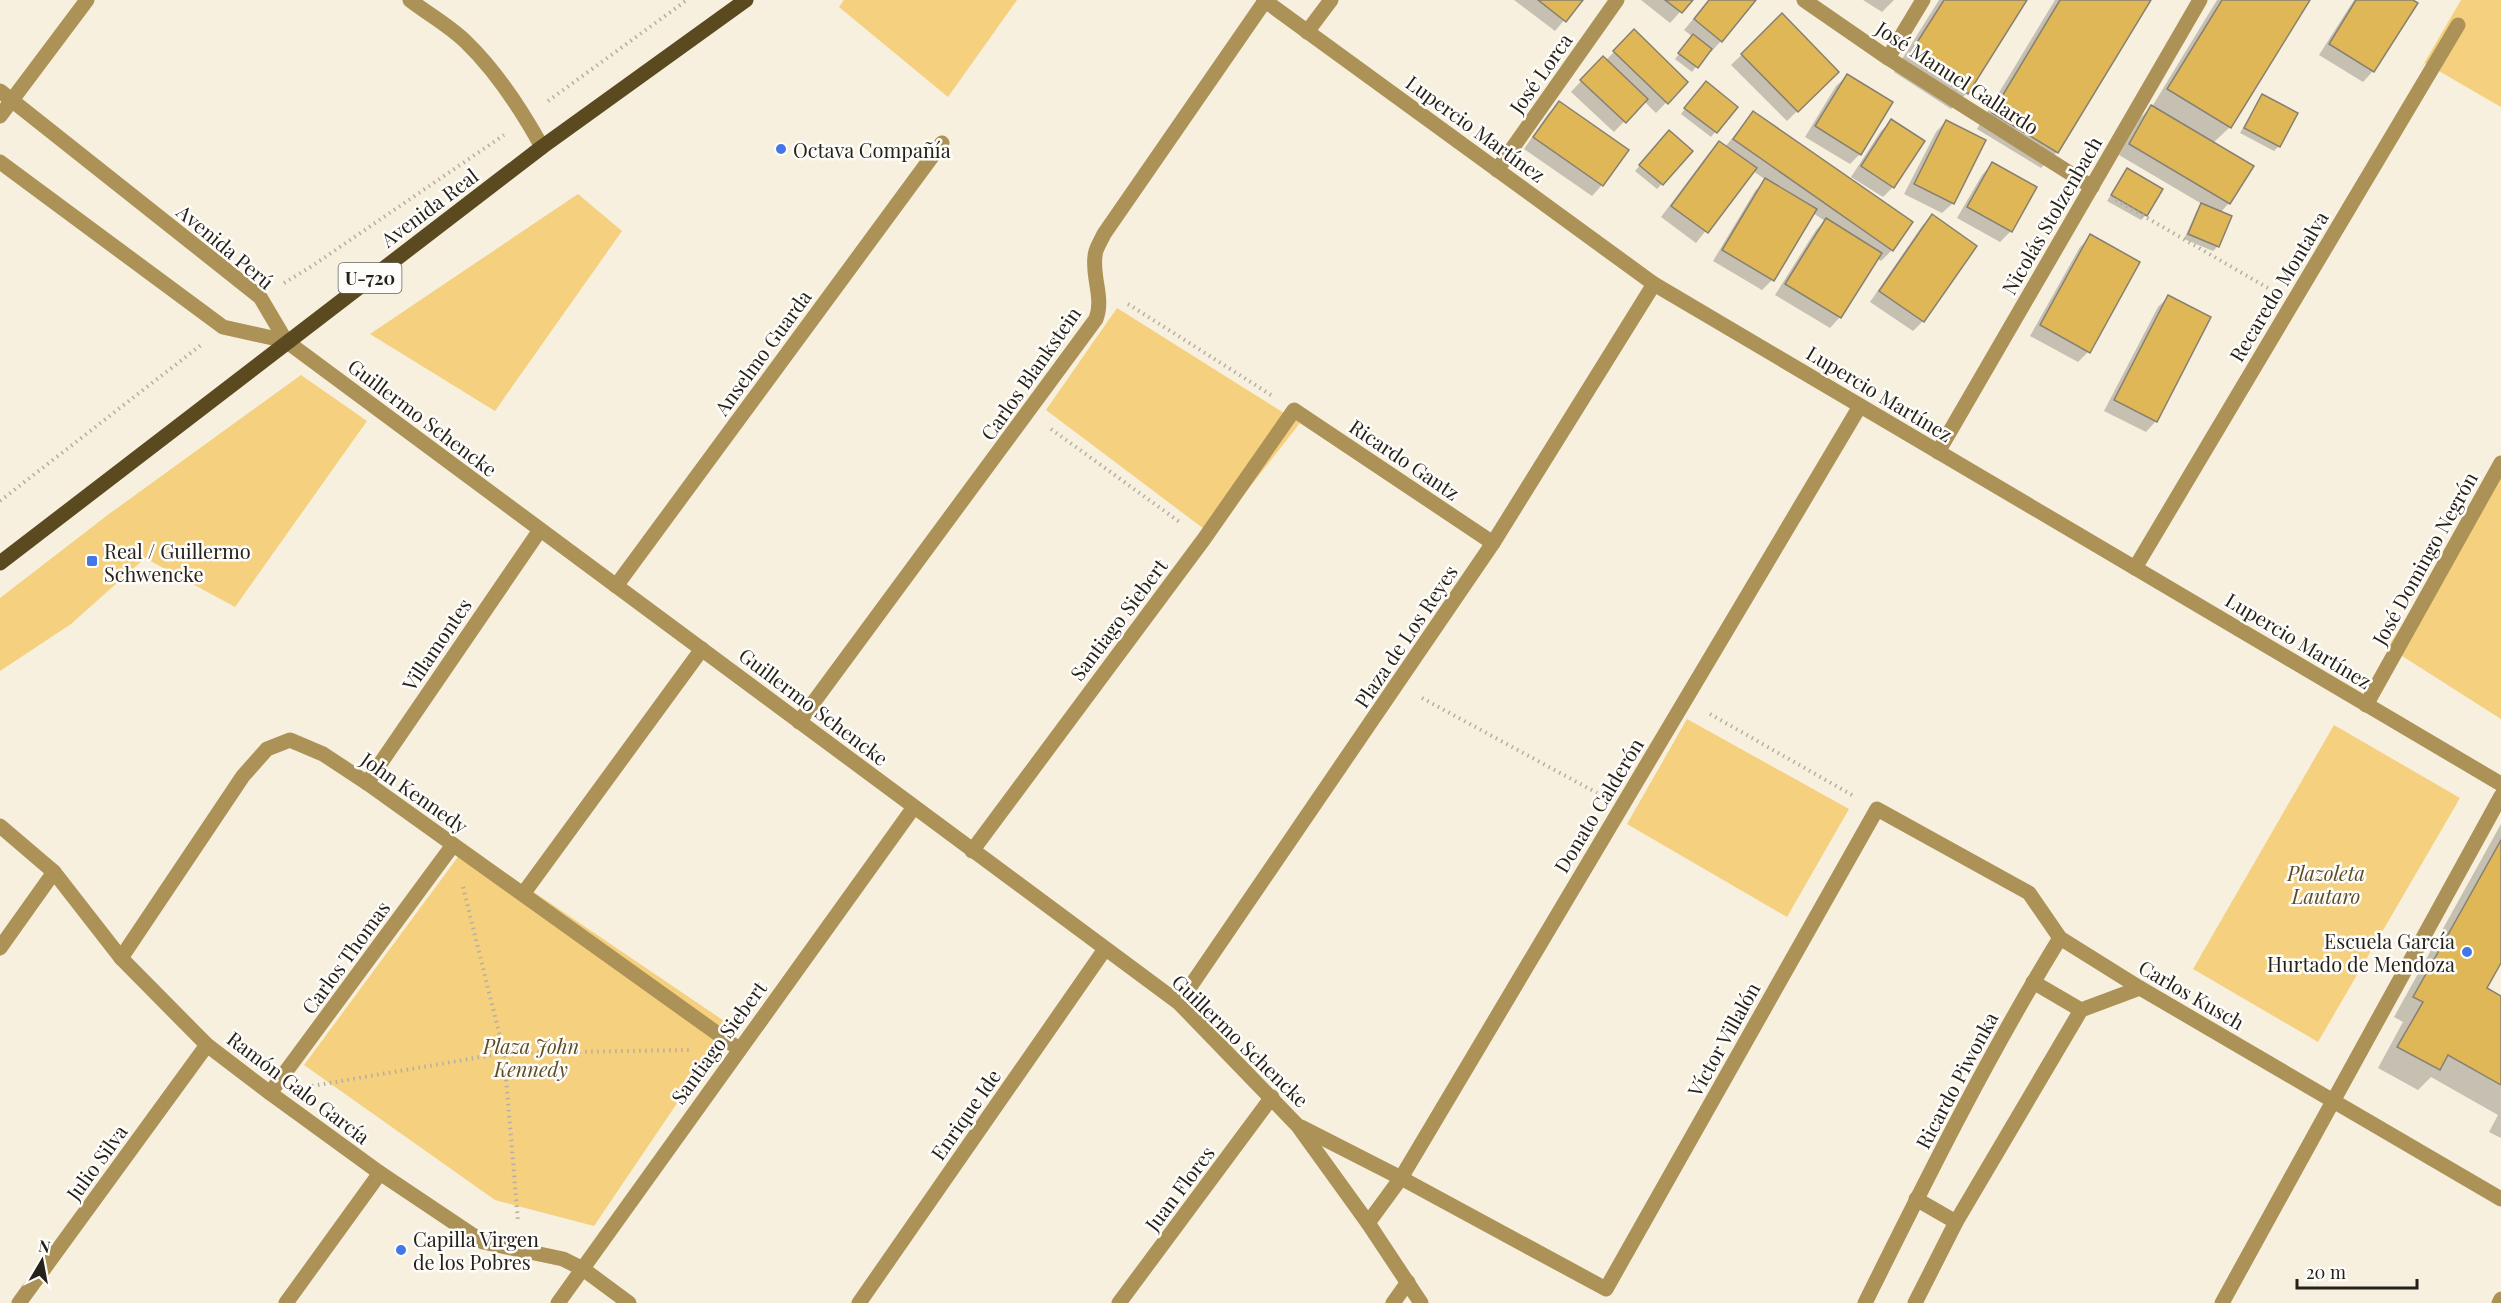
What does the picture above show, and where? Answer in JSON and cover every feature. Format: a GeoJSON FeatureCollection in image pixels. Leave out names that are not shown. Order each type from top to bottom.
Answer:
{"type":"FeatureCollection","features":[{"type":"Feature","properties":{"kind":"main road","name":"Avenida Real"},"geometry":{"type":"LineString","coordinates":[[0,564],[286,341],[542,147],[746,0]]}},
{"type":"Feature","properties":{"kind":"street"},"geometry":{"type":"LineString","coordinates":[[0,116],[6,96],[87,0]]}},
{"type":"Feature","properties":{"kind":"street"},"geometry":{"type":"LineString","coordinates":[[410,0],[465,40],[493,71],[525,116],[542,147]]}},
{"type":"Feature","properties":{"kind":"street","name":"Lupercio Martínez"},"geometry":{"type":"LineString","coordinates":[[1264,0],[1654,284],[2501,784]]}},
{"type":"Feature","properties":{"kind":"street","name":"Carlos Blankstein"},"geometry":{"type":"LineString","coordinates":[[800,722],[1096,319],[1100,299],[1096,283],[1095,254],[1104,234],[1264,0]]}},
{"type":"Feature","properties":{"kind":"street"},"geometry":{"type":"LineString","coordinates":[[1307,32],[1331,0]]}},
{"type":"Feature","properties":{"kind":"street","name":"José Lorca"},"geometry":{"type":"LineString","coordinates":[[1497,170],[1617,0]]}},
{"type":"Feature","properties":{"kind":"street","name":"José Manuel Gallardo"},"geometry":{"type":"LineString","coordinates":[[1804,0],[1888,58],[2092,187]]}},
{"type":"Feature","properties":{"kind":"street"},"geometry":{"type":"LineString","coordinates":[[1888,58],[1923,0]]}},
{"type":"Feature","properties":{"kind":"street","name":"Nicolás Stolzenbach"},"geometry":{"type":"LineString","coordinates":[[1938,452],[2199,0]]}},
{"type":"Feature","properties":{"kind":"street","name":"Recaredo Montalva"},"geometry":{"type":"LineString","coordinates":[[2135,568],[2458,25]]}},
{"type":"Feature","properties":{"kind":"street","name":"Avenida Perú"},"geometry":{"type":"LineString","coordinates":[[6,96],[260,297],[286,341]]}},
{"type":"Feature","properties":{"kind":"street","name":"Anselmo Guarda"},"geometry":{"type":"LineString","coordinates":[[616,586],[942,143]]}},
{"type":"Feature","properties":{"kind":"street"},"geometry":{"type":"LineString","coordinates":[[0,162],[223,327],[286,341]]}},
{"type":"Feature","properties":{"kind":"street","name":"Plaza de Los Reyes"},"geometry":{"type":"LineString","coordinates":[[1179,1003],[1493,543],[1654,284]]}},
{"type":"Feature","properties":{"kind":"street","name":"Guillermo Schencke"},"geometry":{"type":"LineString","coordinates":[[286,341],[1179,1003],[1298,1126],[1368,1223],[1421,1303]]}},
{"type":"Feature","properties":{"kind":"street","name":"Donato Calderón"},"geometry":{"type":"LineString","coordinates":[[1368,1223],[1401,1178],[1860,406]]}},
{"type":"Feature","properties":{"kind":"street","name":"Santiago Siebert"},"geometry":{"type":"LineString","coordinates":[[972,851],[1204,539],[1294,410]]}},
{"type":"Feature","properties":{"kind":"street","name":"Ricardo Gantz"},"geometry":{"type":"LineString","coordinates":[[1294,410],[1493,543]]}},
{"type":"Feature","properties":{"kind":"street","name":"José Domingo Negrón"},"geometry":{"type":"LineString","coordinates":[[2366,705],[2501,463]]}},
{"type":"Feature","properties":{"kind":"street","name":"Villamontes"},"geometry":{"type":"LineString","coordinates":[[367,783],[540,530]]}},
{"type":"Feature","properties":{"kind":"street"},"geometry":{"type":"LineString","coordinates":[[523,894],[702,650]]}},
{"type":"Feature","properties":{"kind":"street","name":"John Kennedy"},"geometry":{"type":"LineString","coordinates":[[121,958],[243,776],[267,749],[290,740],[323,754],[367,783],[739,1049]]}},
{"type":"Feature","properties":{"kind":"street"},"geometry":{"type":"LineString","coordinates":[[2222,1303],[2501,796]]}},
{"type":"Feature","properties":{"kind":"street","name":"Santiago Siebert"},"geometry":{"type":"LineString","coordinates":[[558,1303],[914,807]]}},
{"type":"Feature","properties":{"kind":"street","name":"Carlos Kusch"},"geometry":{"type":"LineString","coordinates":[[1876,809],[2029,893],[2060,938],[2140,988],[2501,1199]]}},
{"type":"Feature","properties":{"kind":"street","name":"Víctor Villalón"},"geometry":{"type":"LineString","coordinates":[[1606,1289],[1876,809]]}},
{"type":"Feature","properties":{"kind":"street","name":"Ramón Galo García"},"geometry":{"type":"LineString","coordinates":[[0,826],[54,872],[121,958],[207,1045],[270,1093],[380,1173],[483,1242],[563,1259],[583,1269],[628,1303]]}},
{"type":"Feature","properties":{"kind":"street","name":"Carlos Thomas"},"geometry":{"type":"LineString","coordinates":[[270,1093],[453,845]]}},
{"type":"Feature","properties":{"kind":"street"},"geometry":{"type":"LineString","coordinates":[[0,948],[54,872]]}},
{"type":"Feature","properties":{"kind":"street","name":"Ricardo Piwonka"},"geometry":{"type":"LineString","coordinates":[[1865,1303],[1916,1199],[2033,982],[2060,938]]}},
{"type":"Feature","properties":{"kind":"street","name":"Enrique Ide"},"geometry":{"type":"LineString","coordinates":[[860,1303],[1105,949]]}},
{"type":"Feature","properties":{"kind":"street"},"geometry":{"type":"LineString","coordinates":[[2033,982],[2080,1010]]}},
{"type":"Feature","properties":{"kind":"street"},"geometry":{"type":"LineString","coordinates":[[1915,1303],[1956,1222],[2080,1010],[2140,988]]}},
{"type":"Feature","properties":{"kind":"street","name":"Julio Silva"},"geometry":{"type":"LineString","coordinates":[[19,1303],[207,1045]]}},
{"type":"Feature","properties":{"kind":"street","name":"Juan Flores"},"geometry":{"type":"LineString","coordinates":[[1119,1303],[1272,1097]]}},
{"type":"Feature","properties":{"kind":"street","name":"Guillermo Schencke"},"geometry":{"type":"LineString","coordinates":[[1298,1126],[1401,1178],[1606,1289]]}},
{"type":"Feature","properties":{"kind":"street"},"geometry":{"type":"LineString","coordinates":[[286,1303],[380,1173]]}},
{"type":"Feature","properties":{"kind":"street"},"geometry":{"type":"LineString","coordinates":[[1916,1199],[1956,1222]]}},
{"type":"Feature","properties":{"kind":"street"},"geometry":{"type":"LineString","coordinates":[[1393,1303],[1408,1282]]}},
{"type":"Feature","properties":{"kind":"street"},"geometry":{"type":"LineString","coordinates":[[2499,1303],[2501,1299]]}},
{"type":"Feature","properties":{"kind":"path"},"geometry":{"type":"LineString","coordinates":[[548,102],[687,0]]}},
{"type":"Feature","properties":{"kind":"path"},"geometry":{"type":"LineString","coordinates":[[312,266],[508,132]]}},
{"type":"Feature","properties":{"kind":"path"},"geometry":{"type":"LineString","coordinates":[[2092,187],[2293,302]]}},
{"type":"Feature","properties":{"kind":"path"},"geometry":{"type":"LineString","coordinates":[[1096,283],[1294,410]]}},
{"type":"Feature","properties":{"kind":"path"},"geometry":{"type":"LineString","coordinates":[[0,501],[223,327]]}},
{"type":"Feature","properties":{"kind":"path"},"geometry":{"type":"LineString","coordinates":[[1028,413],[1204,539]]}},
{"type":"Feature","properties":{"kind":"path"},"geometry":{"type":"LineString","coordinates":[[1398,684],[1621,806]]}},
{"type":"Feature","properties":{"kind":"path"},"geometry":{"type":"LineString","coordinates":[[1685,700],[1876,809]]}},
{"type":"Feature","properties":{"kind":"path"},"geometry":{"type":"LineString","coordinates":[[453,845],[504,1053],[520,1251]]}},
{"type":"Feature","properties":{"kind":"path"},"geometry":{"type":"LineString","coordinates":[[270,1093],[504,1053],[692,1050]]}},
{"type":"Feature","properties":{"kind":"green space"},"geometry":{"type":"Polygon","coordinates":[[[844,0],[1017,0],[948,97],[839,7],[844,0]]]}},
{"type":"Feature","properties":{"kind":"green space"},"geometry":{"type":"Polygon","coordinates":[[[2461,0],[2501,0],[2501,107],[2425,63],[2419,72],[2461,0]]]}},
{"type":"Feature","properties":{"kind":"green space"},"geometry":{"type":"Polygon","coordinates":[[[578,194],[622,231],[495,411],[370,334],[578,194]]]}},
{"type":"Feature","properties":{"kind":"green space"},"geometry":{"type":"Polygon","coordinates":[[[1117,308],[1300,423],[1212,535],[1046,410],[1117,308]]]}},
{"type":"Feature","properties":{"kind":"green space"},"geometry":{"type":"Polygon","coordinates":[[[301,375],[367,421],[235,607],[145,558],[71,624],[0,671],[0,598],[109,514],[301,375]]]}},
{"type":"Feature","properties":{"kind":"green space"},"geometry":{"type":"Polygon","coordinates":[[[2501,472],[2501,719],[2388,647],[2501,472]]]}},
{"type":"Feature","properties":{"kind":"green space"},"geometry":{"type":"Polygon","coordinates":[[[1687,719],[1849,809],[1787,917],[1627,824],[1687,719]]]}},
{"type":"Feature","properties":{"kind":"green space","name":"Plazoleta Lautaro"},"geometry":{"type":"Polygon","coordinates":[[[2334,725],[2460,798],[2318,1042],[2193,969],[2334,725]]]}},
{"type":"Feature","properties":{"kind":"green space","name":"Plaza John Kennedy"},"geometry":{"type":"Polygon","coordinates":[[[466,846],[730,1025],[594,1226],[495,1200],[304,1065],[466,846]]]}},
{"type":"Feature","properties":{"kind":"building"},"geometry":{"type":"Polygon","coordinates":[[[1538,0],[1583,0],[1566,22],[1538,0]]]}},
{"type":"Feature","properties":{"kind":"building"},"geometry":{"type":"Polygon","coordinates":[[[1665,0],[1693,0],[1682,13],[1665,0]]]}},
{"type":"Feature","properties":{"kind":"building"},"geometry":{"type":"Polygon","coordinates":[[[1709,0],[1756,0],[1722,42],[1694,19],[1709,0]]]}},
{"type":"Feature","properties":{"kind":"building"},"geometry":{"type":"Polygon","coordinates":[[[1944,0],[2027,0],[1968,94],[1909,55],[1944,0]]]}},
{"type":"Feature","properties":{"kind":"building"},"geometry":{"type":"Polygon","coordinates":[[[2060,0],[2151,0],[2058,153],[1992,113],[2060,0]]]}},
{"type":"Feature","properties":{"kind":"building"},"geometry":{"type":"Polygon","coordinates":[[[2222,0],[2310,0],[2231,128],[2167,89],[2222,0]]]}},
{"type":"Feature","properties":{"kind":"building"},"geometry":{"type":"Polygon","coordinates":[[[2356,0],[2413,0],[2418,3],[2374,72],[2329,44],[2356,0]]]}},
{"type":"Feature","properties":{"kind":"building"},"geometry":{"type":"Polygon","coordinates":[[[1782,13],[1839,72],[1798,112],[1741,54],[1782,13]]]}},
{"type":"Feature","properties":{"kind":"building"},"geometry":{"type":"Polygon","coordinates":[[[1634,29],[1688,82],[1668,104],[1613,51],[1634,29]]]}},
{"type":"Feature","properties":{"kind":"building"},"geometry":{"type":"Polygon","coordinates":[[[1693,34],[1712,49],[1698,68],[1678,53],[1693,34]]]}},
{"type":"Feature","properties":{"kind":"building"},"geometry":{"type":"Polygon","coordinates":[[[1603,56],[1648,99],[1626,123],[1580,80],[1603,56]]]}},
{"type":"Feature","properties":{"kind":"building"},"geometry":{"type":"Polygon","coordinates":[[[1847,74],[1893,102],[1861,155],[1815,126],[1847,74]]]}},
{"type":"Feature","properties":{"kind":"building"},"geometry":{"type":"Polygon","coordinates":[[[1706,81],[1738,107],[1717,133],[1684,108],[1706,81]]]}},
{"type":"Feature","properties":{"kind":"building"},"geometry":{"type":"Polygon","coordinates":[[[2262,94],[2298,113],[2280,147],[2244,128],[2262,94]]]}},
{"type":"Feature","properties":{"kind":"building"},"geometry":{"type":"Polygon","coordinates":[[[1559,101],[1629,150],[1603,186],[1533,137],[1559,101]]]}},
{"type":"Feature","properties":{"kind":"building"},"geometry":{"type":"Polygon","coordinates":[[[2151,105],[2254,166],[2230,204],[2129,144],[2151,105]]]}},
{"type":"Feature","properties":{"kind":"building"},"geometry":{"type":"Polygon","coordinates":[[[1753,111],[1913,222],[1893,251],[1733,139],[1753,111]]]}},
{"type":"Feature","properties":{"kind":"building"},"geometry":{"type":"Polygon","coordinates":[[[1891,119],[1925,141],[1894,188],[1861,166],[1891,119]]]}},
{"type":"Feature","properties":{"kind":"building"},"geometry":{"type":"Polygon","coordinates":[[[1946,120],[1986,140],[1954,204],[1914,184],[1946,120]]]}},
{"type":"Feature","properties":{"kind":"building"},"geometry":{"type":"Polygon","coordinates":[[[1669,130],[1693,151],[1663,185],[1639,165],[1669,130]]]}},
{"type":"Feature","properties":{"kind":"building"},"geometry":{"type":"Polygon","coordinates":[[[1719,141],[1757,168],[1708,233],[1671,206],[1719,141]]]}},
{"type":"Feature","properties":{"kind":"building"},"geometry":{"type":"Polygon","coordinates":[[[1992,162],[2037,187],[2012,232],[1967,207],[1992,162]]]}},
{"type":"Feature","properties":{"kind":"building"},"geometry":{"type":"Polygon","coordinates":[[[2127,168],[2163,189],[2147,216],[2111,195],[2127,168]]]}},
{"type":"Feature","properties":{"kind":"building"},"geometry":{"type":"Polygon","coordinates":[[[1765,178],[1817,209],[1774,281],[1722,250],[1765,178]]]}},
{"type":"Feature","properties":{"kind":"building"},"geometry":{"type":"Polygon","coordinates":[[[2201,203],[2232,216],[2219,247],[2188,234],[2201,203]]]}},
{"type":"Feature","properties":{"kind":"building"},"geometry":{"type":"Polygon","coordinates":[[[1932,214],[1977,246],[1924,322],[1879,291],[1932,214]]]}},
{"type":"Feature","properties":{"kind":"building"},"geometry":{"type":"Polygon","coordinates":[[[1826,218],[1882,253],[1841,318],[1785,284],[1826,218]]]}},
{"type":"Feature","properties":{"kind":"building"},"geometry":{"type":"Polygon","coordinates":[[[2090,234],[2140,262],[2090,353],[2040,325],[2090,234]]]}},
{"type":"Feature","properties":{"kind":"building"},"geometry":{"type":"Polygon","coordinates":[[[2168,295],[2211,317],[2157,422],[2114,400],[2168,295]]]}},
{"type":"Feature","properties":{"kind":"building","name":"Escuela García Hurtado de Mendoza"},"geometry":{"type":"Polygon","coordinates":[[[2501,840],[2501,963],[2487,988],[2501,996],[2501,1085],[2448,1055],[2440,1070],[2397,1047],[2423,1002],[2413,997],[2501,840]]]}},
{"type":"Feature","properties":{"kind":"place","name":"Octava Compañía"},"geometry":{"type":"Point","coordinates":[781,149]}},
{"type":"Feature","properties":{"kind":"place","name":"Real / Guillermo Schwencke"},"geometry":{"type":"Point","coordinates":[92,561]}},
{"type":"Feature","properties":{"kind":"place","name":"Escuela García Hurtado de Mendoza"},"geometry":{"type":"Point","coordinates":[2467,952]}},
{"type":"Feature","properties":{"kind":"place","name":"Capilla Virgen de los Pobres"},"geometry":{"type":"Point","coordinates":[401,1250]}}]}
